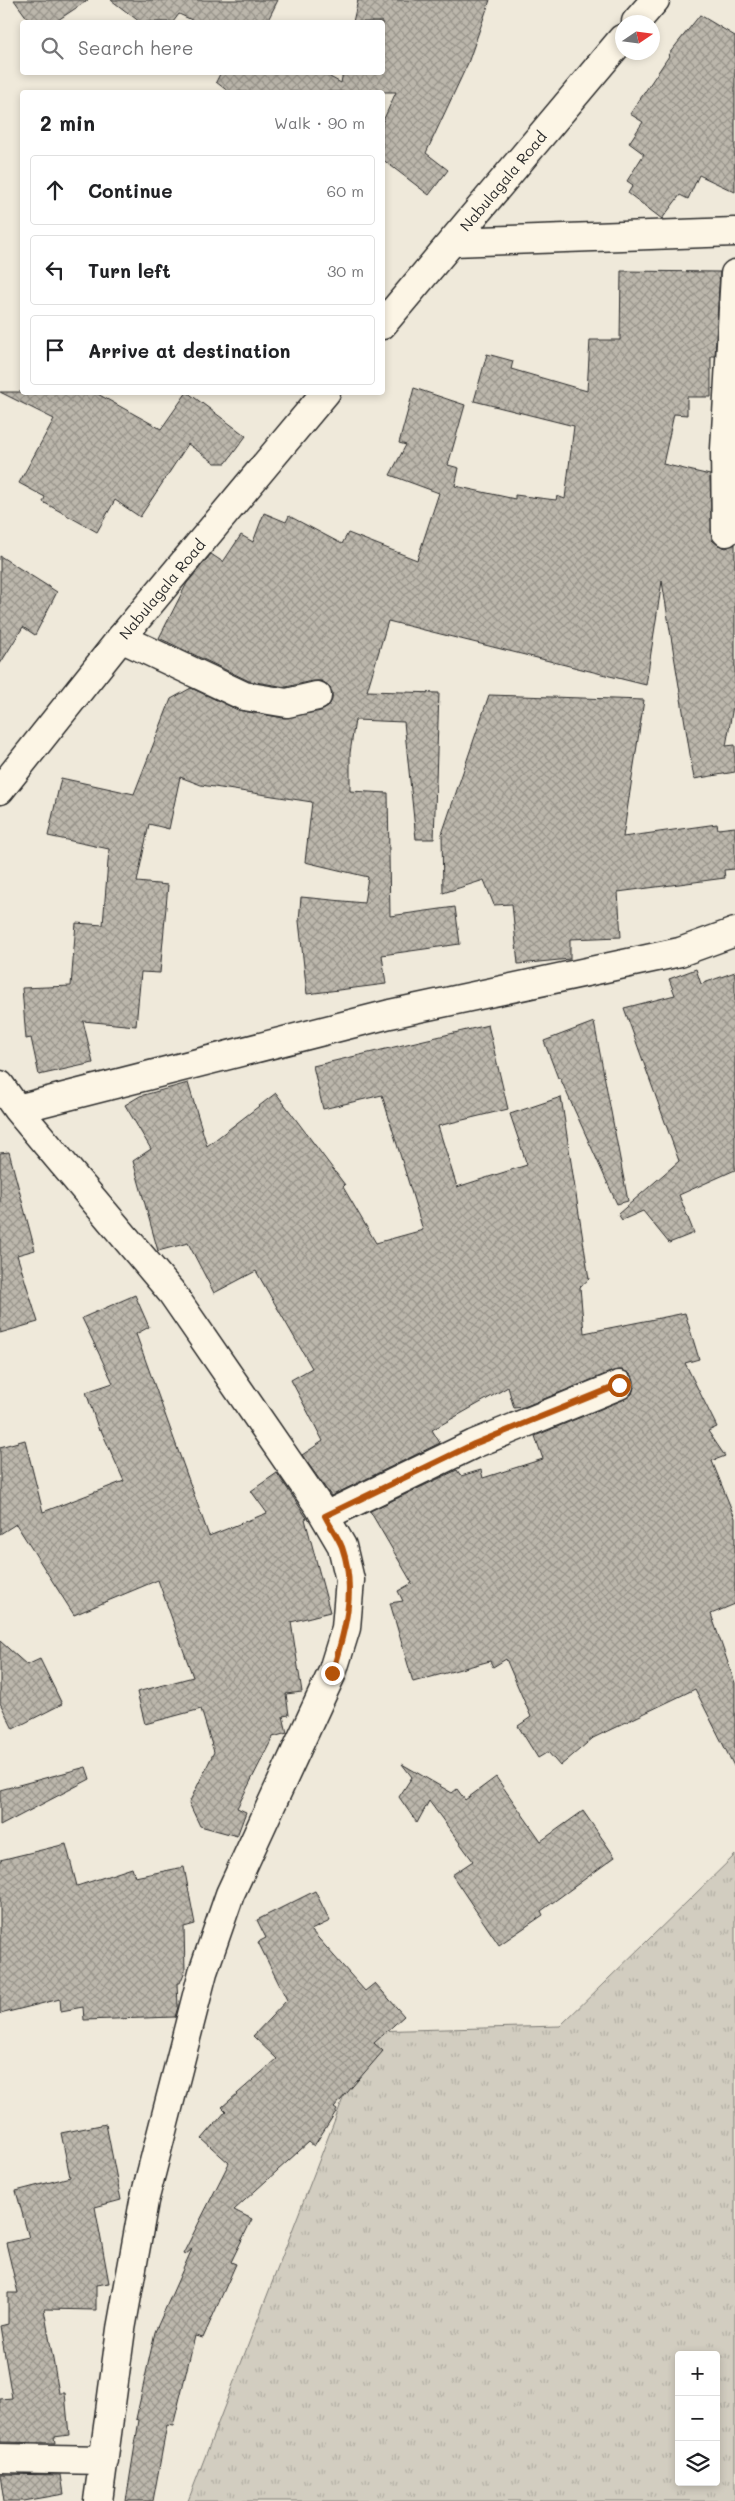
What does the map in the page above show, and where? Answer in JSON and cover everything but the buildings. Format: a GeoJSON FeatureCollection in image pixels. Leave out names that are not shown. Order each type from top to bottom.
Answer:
{"type":"FeatureCollection","features":[{"type":"Feature","properties":{"kind":"street"},"geometry":{"type":"LineString","coordinates":[[642,15],[655,0]]}},
{"type":"Feature","properties":{"kind":"street","name":"Nabulagala Road"},"geometry":{"type":"LineString","coordinates":[[385,321],[615,47]]}},
{"type":"Feature","properties":{"kind":"street"},"geometry":{"type":"LineString","coordinates":[[452,242],[735,232]]}},
{"type":"Feature","properties":{"kind":"street"},"geometry":{"type":"LineString","coordinates":[[726,532],[725,449],[735,274]]}},
{"type":"Feature","properties":{"kind":"street","name":"Nabulagala Road"},"geometry":{"type":"LineString","coordinates":[[1,785],[324,395]]}},
{"type":"Feature","properties":{"kind":"street"},"geometry":{"type":"LineString","coordinates":[[121,638],[244,696],[287,704],[317,696]]}},
{"type":"Feature","properties":{"kind":"street"},"geometry":{"type":"LineString","coordinates":[[17,1109],[390,1014],[680,952],[735,932]]}},
{"type":"Feature","properties":{"kind":"street"},"geometry":{"type":"LineString","coordinates":[[0,1085],[17,1109],[172,1293],[325,1516],[342,1546],[350,1580],[346,1628],[332,1673],[230,1894],[203,1972],[144,2201],[122,2328],[98,2501]]}},
{"type":"Feature","properties":{"kind":"street"},"geometry":{"type":"LineString","coordinates":[[325,1516],[474,1444],[619,1385]]}},
{"type":"Feature","properties":{"kind":"street"},"geometry":{"type":"LineString","coordinates":[[0,2458],[104,2460]]}},
{"type":"Feature","properties":{"kind":"green space"},"geometry":{"type":"Polygon","coordinates":[[[735,1855],[735,2501],[188,2501],[369,2031],[560,2026],[735,1855]]]}},
{"type":"Feature","properties":{"kind":"route"},"geometry":{"type":"LineString","coordinates":[[332,1673],[346,1628],[350,1580],[342,1546],[325,1516],[474,1444],[619,1385]]}}]}
